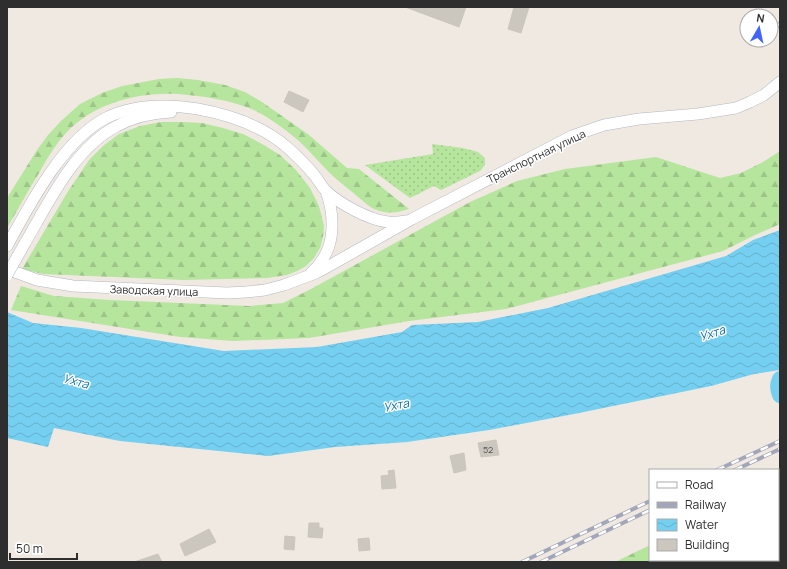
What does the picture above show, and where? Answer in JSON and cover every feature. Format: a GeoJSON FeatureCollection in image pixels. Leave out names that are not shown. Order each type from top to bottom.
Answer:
{"type":"FeatureCollection","features":[{"type":"Feature","properties":{"kind":"street","name":"Транспортная улица"},"geometry":{"type":"LineString","coordinates":[[302,278],[329,266],[412,219],[572,136],[604,125],[639,119],[698,114],[736,108],[764,95],[780,82]]}},
{"type":"Feature","properties":{"kind":"street"},"geometry":{"type":"LineString","coordinates":[[7,246],[42,185],[59,161],[85,132],[106,118],[127,110],[158,106],[188,108],[215,113],[245,122],[264,130],[288,148],[315,176],[326,191],[330,202],[331,213],[329,245],[321,262],[312,272],[302,278]]}},
{"type":"Feature","properties":{"kind":"street"},"geometry":{"type":"LineString","coordinates":[[7,275],[69,170],[87,149],[110,130],[137,118],[159,113],[194,111],[215,113]]}},
{"type":"Feature","properties":{"kind":"street"},"geometry":{"type":"LineString","coordinates":[[326,191],[350,207],[382,221],[400,222],[412,219]]}},
{"type":"Feature","properties":{"kind":"street","name":"Заводская улица"},"geometry":{"type":"LineString","coordinates":[[7,269],[38,280],[73,286],[227,293],[265,290],[302,278]]}},
{"type":"Feature","properties":{"kind":"green space"},"geometry":{"type":"Polygon","coordinates":[[[177,78],[225,85],[245,92],[309,135],[347,168],[359,169],[409,209],[399,212],[384,212],[371,207],[334,177],[293,136],[248,107],[208,98],[179,94],[164,94],[133,97],[118,101],[90,114],[78,122],[66,133],[51,152],[7,228],[7,198],[48,135],[80,104],[102,93],[122,86],[159,79],[177,78]]]}},
{"type":"Feature","properties":{"kind":"green space"},"geometry":{"type":"Polygon","coordinates":[[[161,122],[202,123],[223,128],[243,134],[280,155],[296,170],[310,188],[319,206],[324,226],[323,237],[320,248],[314,258],[306,266],[297,271],[287,275],[267,278],[184,280],[43,274],[22,269],[67,193],[89,160],[103,146],[119,134],[140,126],[161,122]]]}},
{"type":"Feature","properties":{"kind":"green space"},"geometry":{"type":"Polygon","coordinates":[[[432,144],[463,148],[478,152],[485,158],[485,165],[480,171],[441,190],[434,186],[410,198],[365,165],[433,154],[432,144]]]}},
{"type":"Feature","properties":{"kind":"green space"},"geometry":{"type":"Polygon","coordinates":[[[780,151],[780,224],[723,251],[506,309],[409,321],[309,338],[233,341],[180,337],[11,310],[21,286],[54,296],[110,300],[249,306],[283,303],[470,202],[517,181],[565,169],[656,157],[720,178],[741,173],[763,162],[780,151]]]}},
{"type":"Feature","properties":{"kind":"green space"},"geometry":{"type":"Polygon","coordinates":[[[780,483],[779,528],[779,484],[780,483]]]}},
{"type":"Feature","properties":{"kind":"green space"},"geometry":{"type":"Polygon","coordinates":[[[649,545],[649,561],[756,561],[754,562],[615,562],[649,545]]]}},
{"type":"Feature","properties":{"kind":"water","name":"Ухта"},"geometry":{"type":"Polygon","coordinates":[[[780,230],[780,370],[754,374],[711,386],[489,430],[407,442],[335,447],[268,456],[120,441],[54,428],[48,447],[7,438],[7,312],[33,323],[81,328],[224,351],[317,347],[402,332],[412,325],[478,322],[548,308],[726,256],[753,240],[780,230]]]}},
{"type":"Feature","properties":{"kind":"building"},"geometry":{"type":"Polygon","coordinates":[[[405,7],[466,7],[459,27],[405,7]]]}},
{"type":"Feature","properties":{"kind":"building"},"geometry":{"type":"Polygon","coordinates":[[[514,7],[529,7],[521,33],[508,29],[514,7]]]}},
{"type":"Feature","properties":{"kind":"building"},"geometry":{"type":"Polygon","coordinates":[[[289,91],[309,100],[303,112],[284,102],[289,91]]]}},
{"type":"Feature","properties":{"kind":"building"},"geometry":{"type":"Polygon","coordinates":[[[496,440],[499,455],[481,457],[478,443],[496,440]]]}},
{"type":"Feature","properties":{"kind":"building"},"geometry":{"type":"Polygon","coordinates":[[[464,453],[466,470],[454,473],[450,456],[464,453]]]}},
{"type":"Feature","properties":{"kind":"building"},"geometry":{"type":"Polygon","coordinates":[[[394,470],[396,488],[382,489],[381,476],[389,475],[388,471],[394,470]]]}},
{"type":"Feature","properties":{"kind":"building"},"geometry":{"type":"Polygon","coordinates":[[[309,523],[319,523],[319,528],[323,528],[322,538],[308,537],[309,523]]]}},
{"type":"Feature","properties":{"kind":"building"},"geometry":{"type":"Polygon","coordinates":[[[209,529],[216,542],[185,556],[180,544],[209,529]]]}},
{"type":"Feature","properties":{"kind":"building"},"geometry":{"type":"Polygon","coordinates":[[[285,536],[295,537],[294,550],[284,549],[285,536]]]}},
{"type":"Feature","properties":{"kind":"building"},"geometry":{"type":"Polygon","coordinates":[[[369,538],[370,550],[359,551],[358,539],[369,538]]]}},
{"type":"Feature","properties":{"kind":"building"},"geometry":{"type":"Polygon","coordinates":[[[158,554],[162,562],[134,562],[158,554]]]}},
{"type":"Feature","properties":{"kind":"waterway"},"geometry":{"type":"LineString","coordinates":[[780,379],[778,383],[780,395]]}},
{"type":"Feature","properties":{"kind":"railway"},"geometry":{"type":"LineString","coordinates":[[719,469],[780,441]]}},
{"type":"Feature","properties":{"kind":"railway"},"geometry":{"type":"LineString","coordinates":[[737,469],[780,449]]}},
{"type":"Feature","properties":{"kind":"railway"},"geometry":{"type":"LineString","coordinates":[[522,562],[649,501]]}},
{"type":"Feature","properties":{"kind":"railway"},"geometry":{"type":"LineString","coordinates":[[541,562],[649,510]]}}]}
